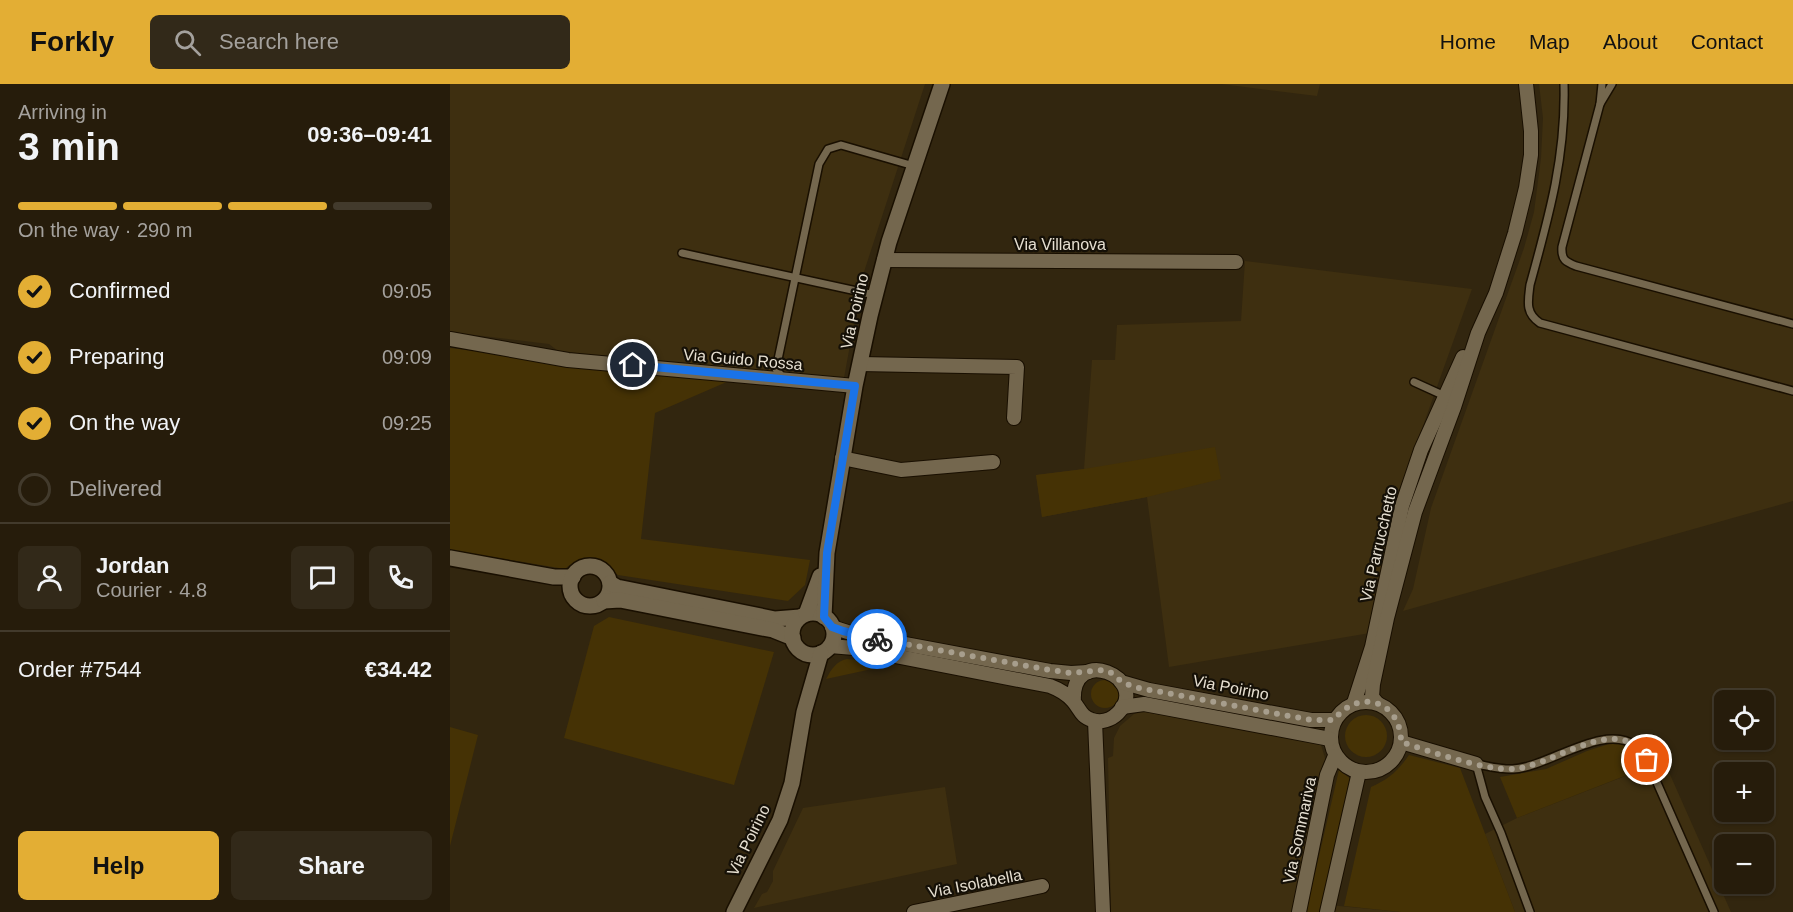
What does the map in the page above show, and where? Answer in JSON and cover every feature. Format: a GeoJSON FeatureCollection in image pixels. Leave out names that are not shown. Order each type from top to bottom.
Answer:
{"type":"FeatureCollection","features":[{"type":"Feature","properties":{"kind":"main road","name":"Via Poirino"},"geometry":{"type":"LineString","coordinates":[[803,616],[815,594],[827,553],[855,386],[875,294],[942,84]]}},
{"type":"Feature","properties":{"kind":"main road","name":"Via Poirino"},"geometry":{"type":"LineString","coordinates":[[827,553],[828,622]]}},
{"type":"Feature","properties":{"kind":"main road"},"geometry":{"type":"LineString","coordinates":[[450,558],[554,577],[572,584]]}},
{"type":"Feature","properties":{"kind":"main road"},"geometry":{"type":"LineString","coordinates":[[450,566],[572,584]]}},
{"type":"Feature","properties":{"kind":"main road"},"geometry":{"type":"LineString","coordinates":[[604,601],[610,589],[610,583],[604,572],[593,567],[581,569],[572,584],[576,601],[586,606],[620,600],[773,630],[793,638],[802,652],[808,654],[826,649],[834,633],[828,622],[812,613],[775,619],[617,587],[610,583]]}},
{"type":"Feature","properties":{"kind":"main road"},"geometry":{"type":"LineString","coordinates":[[793,638],[794,627],[803,616]]}},
{"type":"Feature","properties":{"kind":"main road","name":"Via Poirino"},"geometry":{"type":"LineString","coordinates":[[804,712],[826,649]]}},
{"type":"Feature","properties":{"kind":"main road","name":"Via Poirino"},"geometry":{"type":"LineString","coordinates":[[734,912],[780,820],[792,783],[804,712],[805,673],[802,652]]}},
{"type":"Feature","properties":{"kind":"street","name":"Via Parrucchetto"},"geometry":{"type":"LineString","coordinates":[[1377,703],[1371,692],[1387,618],[1415,512],[1455,407],[1478,333],[1505,266],[1526,188],[1531,154],[1531,131],[1526,84]]}},
{"type":"Feature","properties":{"kind":"street","name":"Via Villanova"},"geometry":{"type":"LineString","coordinates":[[884,260],[1236,262]]}},
{"type":"Feature","properties":{"kind":"street","name":"Via Parrucchetto"},"geometry":{"type":"LineString","coordinates":[[1354,703],[1372,646],[1402,506],[1421,450],[1445,395],[1478,333]]}},
{"type":"Feature","properties":{"kind":"street","name":"Via Guido Rossa"},"geometry":{"type":"LineString","coordinates":[[450,339],[568,360],[855,386]]}},
{"type":"Feature","properties":{"kind":"street"},"geometry":{"type":"LineString","coordinates":[[860,364],[1017,367],[1014,418]]}},
{"type":"Feature","properties":{"kind":"street"},"geometry":{"type":"LineString","coordinates":[[842,458],[901,470],[993,462]]}},
{"type":"Feature","properties":{"kind":"street"},"geometry":{"type":"LineString","coordinates":[[826,649],[850,647],[1050,686],[1074,702],[1082,715],[1095,721],[1115,716],[1122,707],[1125,694],[1122,682],[1110,672],[1095,670],[1071,673],[1050,670],[857,635],[828,622]]}},
{"type":"Feature","properties":{"kind":"street"},"geometry":{"type":"LineString","coordinates":[[1074,702],[1076,685],[1080,677],[1088,672]]}},
{"type":"Feature","properties":{"kind":"street","name":"Via Poirino"},"geometry":{"type":"LineString","coordinates":[[1122,682],[1149,690],[1311,720],[1334,720]]}},
{"type":"Feature","properties":{"kind":"street"},"geometry":{"type":"LineString","coordinates":[[1367,701],[1377,703],[1393,714],[1398,723],[1401,742],[1397,753],[1384,767],[1375,771],[1359,772],[1342,764],[1335,756],[1330,739],[1334,720],[1340,712],[1354,703],[1367,701]]}},
{"type":"Feature","properties":{"kind":"street","name":"Via Poirino"},"geometry":{"type":"LineString","coordinates":[[1122,707],[1144,704],[1330,739]]}},
{"type":"Feature","properties":{"kind":"street"},"geometry":{"type":"LineString","coordinates":[[1095,721],[1103,912]]}},
{"type":"Feature","properties":{"kind":"street"},"geometry":{"type":"LineString","coordinates":[[1401,742],[1476,764]]}},
{"type":"Feature","properties":{"kind":"street","name":"Via Sommariva"},"geometry":{"type":"LineString","coordinates":[[1299,912],[1327,775],[1335,756]]}},
{"type":"Feature","properties":{"kind":"street"},"geometry":{"type":"LineString","coordinates":[[1327,912],[1359,772]]}},
{"type":"Feature","properties":{"kind":"street","name":"Via Isolabella"},"geometry":{"type":"LineString","coordinates":[[914,912],[1042,886]]}},
{"type":"Feature","properties":{"kind":"lane"},"geometry":{"type":"LineString","coordinates":[[1564,84],[1565,116],[1559,173],[1530,285],[1529,311],[1533,318],[1540,323],[1793,391]]}},
{"type":"Feature","properties":{"kind":"lane"},"geometry":{"type":"LineString","coordinates":[[1602,84],[1600,104],[1562,248],[1561,255],[1565,261],[1793,324]]}},
{"type":"Feature","properties":{"kind":"lane"},"geometry":{"type":"LineString","coordinates":[[1600,104],[1612,84]]}},
{"type":"Feature","properties":{"kind":"lane"},"geometry":{"type":"LineString","coordinates":[[783,378],[776,369],[819,164],[828,149],[841,145],[914,166]]}},
{"type":"Feature","properties":{"kind":"lane"},"geometry":{"type":"LineString","coordinates":[[682,253],[875,294]]}},
{"type":"Feature","properties":{"kind":"lane"},"geometry":{"type":"LineString","coordinates":[[1414,382],[1445,395],[1450,400],[1433,451],[1432,463]]}},
{"type":"Feature","properties":{"kind":"lane"},"geometry":{"type":"LineString","coordinates":[[1530,912],[1501,832],[1485,797],[1476,764],[1512,770],[1537,764],[1599,740],[1621,739],[1637,746],[1647,760],[1714,912]]}},
{"type":"Feature","properties":{"kind":"shaded area"},"geometry":{"type":"Polygon","coordinates":[[[450,84],[925,84],[863,275],[843,383],[558,351],[549,344],[450,332],[450,84]]]}},
{"type":"Feature","properties":{"kind":"shaded area"},"geometry":{"type":"Polygon","coordinates":[[[1221,84],[1320,84],[1317,96],[1221,84]]]}},
{"type":"Feature","properties":{"kind":"shaded area"},"geometry":{"type":"Polygon","coordinates":[[[1539,84],[1793,84],[1793,501],[1403,611],[1413,589],[1431,508],[1524,248],[1534,212],[1541,158],[1543,118],[1539,84]]]}},
{"type":"Feature","properties":{"kind":"shaded area"},"geometry":{"type":"Polygon","coordinates":[[[1245,261],[1472,289],[1395,504],[1370,633],[1169,667],[1147,497],[1042,517],[1036,475],[1084,469],[1092,360],[1115,360],[1117,325],[1241,321],[1245,261]]]}},
{"type":"Feature","properties":{"kind":"shaded area"},"geometry":{"type":"Polygon","coordinates":[[[450,348],[729,381],[655,413],[641,539],[810,560],[805,585],[788,601],[618,575],[599,562],[586,559],[572,563],[565,569],[450,550],[450,348]]]}},
{"type":"Feature","properties":{"kind":"shaded area"},"geometry":{"type":"Polygon","coordinates":[[[1215,447],[1221,479],[1147,497],[1042,517],[1036,475],[1215,447]]]}},
{"type":"Feature","properties":{"kind":"shaded area"},"geometry":{"type":"Polygon","coordinates":[[[609,617],[774,652],[734,785],[564,738],[594,626],[609,617]]]}},
{"type":"Feature","properties":{"kind":"shaded area"},"geometry":{"type":"Polygon","coordinates":[[[847,659],[895,664],[826,679],[837,664],[847,659]]]}},
{"type":"Feature","properties":{"kind":"shaded area"},"geometry":{"type":"Polygon","coordinates":[[[1105,680],[1115,684],[1119,694],[1115,704],[1105,708],[1095,704],[1091,694],[1095,684],[1105,680]]]}},
{"type":"Feature","properties":{"kind":"shaded area"},"geometry":{"type":"Polygon","coordinates":[[[1147,710],[1321,745],[1325,758],[1326,778],[1299,912],[1111,912],[1108,758],[1113,756],[1114,738],[1120,726],[1134,714],[1147,710]]]}},
{"type":"Feature","properties":{"kind":"shaded area"},"geometry":{"type":"Polygon","coordinates":[[[1366,715],[1374,716],[1381,721],[1386,728],[1386,744],[1381,751],[1374,756],[1366,757],[1358,756],[1351,751],[1346,744],[1345,736],[1346,728],[1351,721],[1358,716],[1366,715]]]}},
{"type":"Feature","properties":{"kind":"shaded area"},"geometry":{"type":"Polygon","coordinates":[[[450,727],[478,735],[450,846],[450,727]]]}},
{"type":"Feature","properties":{"kind":"shaded area"},"geometry":{"type":"Polygon","coordinates":[[[1609,744],[1623,745],[1632,749],[1639,756],[1645,768],[1517,818],[1500,777],[1546,769],[1609,744]]]}},
{"type":"Feature","properties":{"kind":"shaded area"},"geometry":{"type":"Polygon","coordinates":[[[1409,755],[1460,768],[1515,912],[1401,912],[1344,906],[1371,787],[1393,774],[1409,755]]]}},
{"type":"Feature","properties":{"kind":"shaded area"},"geometry":{"type":"Polygon","coordinates":[[[1664,761],[1714,874],[1714,894],[1723,894],[1731,912],[1515,912],[1485,834],[1517,818],[1664,761]]]}},
{"type":"Feature","properties":{"kind":"shaded area"},"geometry":{"type":"Polygon","coordinates":[[[1339,770],[1352,780],[1322,912],[1306,912],[1339,770]]]}},
{"type":"Feature","properties":{"kind":"shaded area"},"geometry":{"type":"Polygon","coordinates":[[[945,787],[957,864],[754,908],[773,881],[773,871],[803,808],[945,787]]]}},
{"type":"Feature","properties":{"kind":"shaded area"},"geometry":{"type":"Polygon","coordinates":[[[1329,905],[1401,912],[1327,912],[1329,905]]]}},
{"type":"Feature","properties":{"kind":"way so far"},"geometry":{"type":"LineString","coordinates":[[877,639],[1071,673],[1103,670],[1134,687],[1311,720],[1334,720],[1340,712],[1357,702],[1377,703],[1386,707],[1393,714],[1401,732],[1401,742],[1476,764],[1512,770],[1537,764],[1599,740],[1621,739],[1637,746],[1647,760]]}},
{"type":"Feature","properties":{"kind":"route"},"geometry":{"type":"LineString","coordinates":[[633,365],[855,386],[827,553],[824,617],[832,627],[855,635],[877,639]]}}]}
